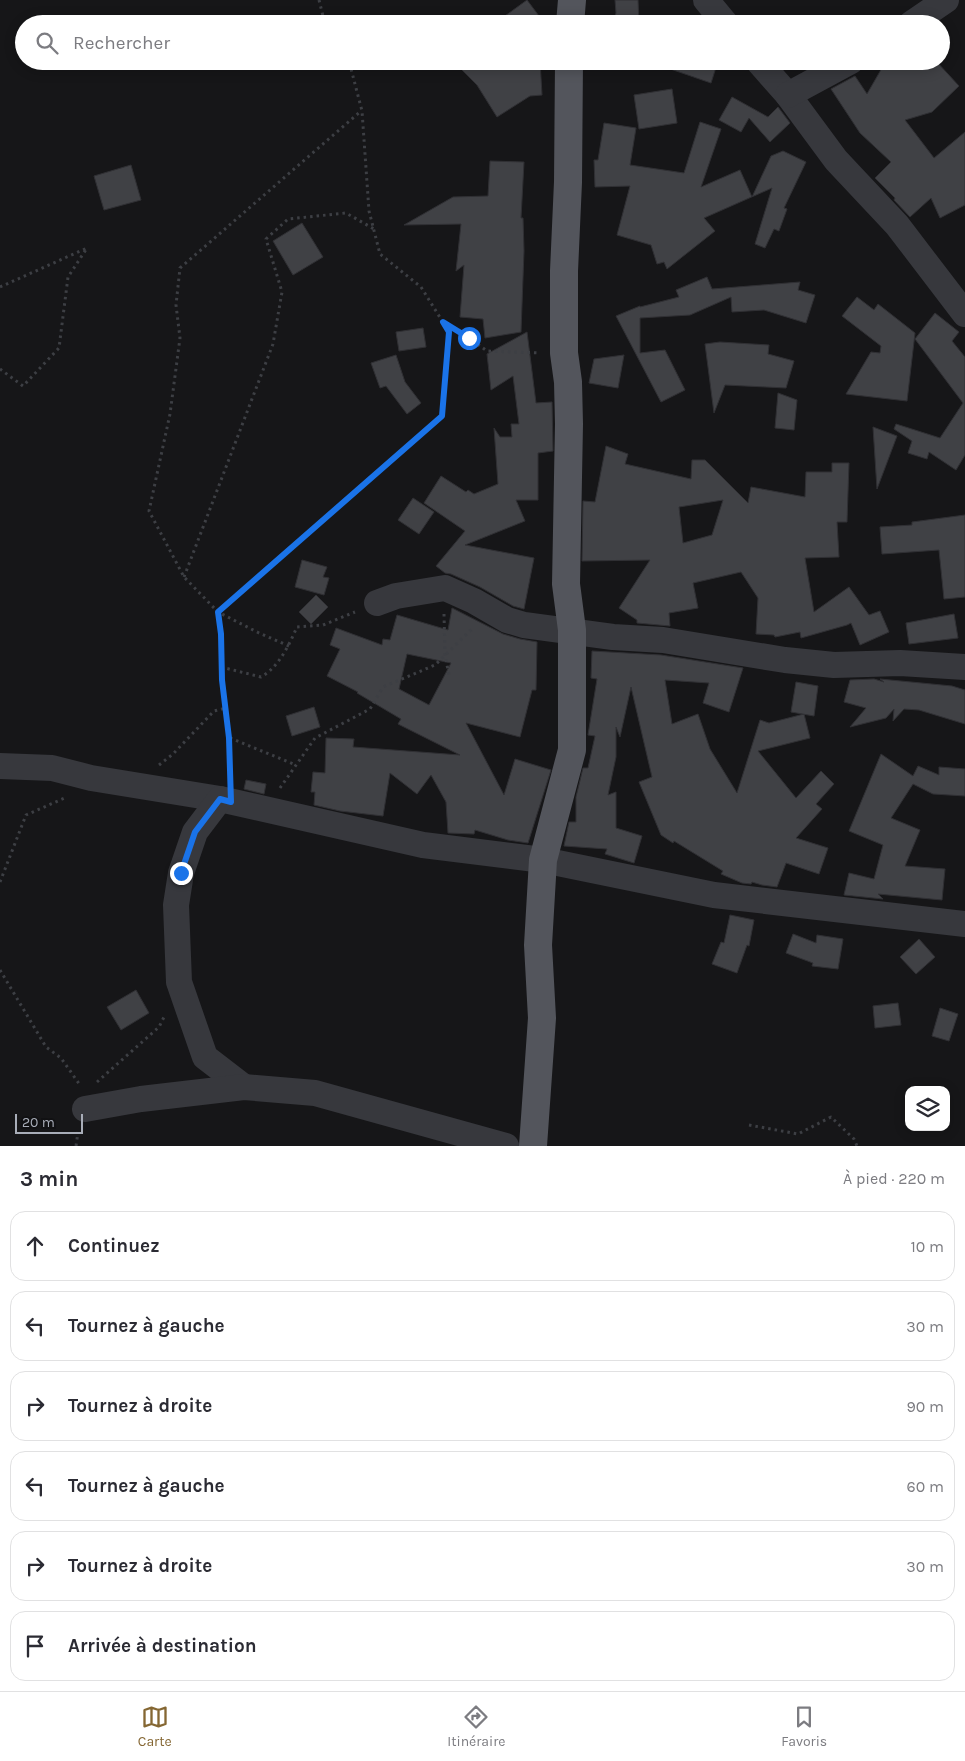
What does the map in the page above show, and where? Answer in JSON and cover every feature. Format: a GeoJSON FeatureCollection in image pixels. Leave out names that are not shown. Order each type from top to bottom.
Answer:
{"type":"FeatureCollection","features":[{"type":"Feature","properties":{"kind":"main road"},"geometry":{"type":"LineString","coordinates":[[571,15],[572,0]]}},
{"type":"Feature","properties":{"kind":"main road"},"geometry":{"type":"LineString","coordinates":[[533,1146],[542,1018],[538,945],[543,860],[572,750],[572,630],[566,584],[569,424],[568,382],[564,354],[564,271],[569,70]]}},
{"type":"Feature","properties":{"kind":"street"},"geometry":{"type":"LineString","coordinates":[[706,0],[718,15]]}},
{"type":"Feature","properties":{"kind":"street"},"geometry":{"type":"LineString","coordinates":[[924,15],[946,0]]}},
{"type":"Feature","properties":{"kind":"street"},"geometry":{"type":"LineString","coordinates":[[766,70],[788,95],[836,160],[896,225],[965,314]]}},
{"type":"Feature","properties":{"kind":"street"},"geometry":{"type":"LineString","coordinates":[[788,95],[834,70]]}},
{"type":"Feature","properties":{"kind":"street"},"geometry":{"type":"LineString","coordinates":[[377,603],[396,596],[445,588],[474,601],[507,620],[524,625],[613,637],[663,640],[795,661],[834,665],[900,663],[965,667]]}},
{"type":"Feature","properties":{"kind":"street"},"geometry":{"type":"LineString","coordinates":[[0,766],[52,768],[91,778],[226,800],[423,845],[543,860],[714,895],[965,924]]}},
{"type":"Feature","properties":{"kind":"street"},"geometry":{"type":"LineString","coordinates":[[226,800],[195,832],[181,873],[176,905],[179,982],[204,1057],[244,1087]]}},
{"type":"Feature","properties":{"kind":"street"},"geometry":{"type":"LineString","coordinates":[[88,1095],[141,1100],[244,1087],[315,1093],[506,1146]]}},
{"type":"Feature","properties":{"kind":"path"},"geometry":{"type":"LineString","coordinates":[[319,0],[323,15]]}},
{"type":"Feature","properties":{"kind":"path"},"geometry":{"type":"LineString","coordinates":[[218,612],[442,416],[449,332],[421,286],[380,254],[369,211],[362,111],[352,70]]}},
{"type":"Feature","properties":{"kind":"path"},"geometry":{"type":"LineString","coordinates":[[289,646],[258,633],[218,612],[184,577],[149,511],[170,414],[180,338],[176,305],[180,268],[362,111]]}},
{"type":"Feature","properties":{"kind":"path"},"geometry":{"type":"LineString","coordinates":[[184,577],[272,344],[282,292],[266,239],[288,219],[346,213],[374,230]]}},
{"type":"Feature","properties":{"kind":"path"},"geometry":{"type":"LineString","coordinates":[[0,287],[87,248],[68,277],[59,348],[23,386],[0,369]]}},
{"type":"Feature","properties":{"kind":"path"},"geometry":{"type":"LineString","coordinates":[[443,322],[486,351],[564,354]]}},
{"type":"Feature","properties":{"kind":"path"},"geometry":{"type":"LineString","coordinates":[[445,588],[445,655],[449,674]]}},
{"type":"Feature","properties":{"kind":"path"},"geometry":{"type":"LineString","coordinates":[[221,666],[261,677],[270,672],[289,646],[297,627],[323,625],[377,603]]}},
{"type":"Feature","properties":{"kind":"path"},"geometry":{"type":"LineString","coordinates":[[265,810],[315,738],[370,709],[383,687],[435,665],[464,638],[489,610]]}},
{"type":"Feature","properties":{"kind":"path"},"geometry":{"type":"LineString","coordinates":[[218,612],[221,634],[222,680],[229,738],[226,800]]}},
{"type":"Feature","properties":{"kind":"path"},"geometry":{"type":"LineString","coordinates":[[132,785],[173,754],[214,710],[226,708]]}},
{"type":"Feature","properties":{"kind":"path"},"geometry":{"type":"LineString","coordinates":[[229,738],[296,765]]}},
{"type":"Feature","properties":{"kind":"path"},"geometry":{"type":"LineString","coordinates":[[0,882],[26,815],[69,796],[91,778]]}},
{"type":"Feature","properties":{"kind":"path"},"geometry":{"type":"LineString","coordinates":[[0,970],[46,1047],[61,1058],[88,1095],[159,1027],[179,982]]}},
{"type":"Feature","properties":{"kind":"path"},"geometry":{"type":"LineString","coordinates":[[749,1125],[798,1134],[831,1117],[854,1139],[857,1146]]}},
{"type":"Feature","properties":{"kind":"building"},"geometry":{"type":"Polygon","coordinates":[[[527,0],[538,15],[506,15],[527,0]]]}},
{"type":"Feature","properties":{"kind":"building"},"geometry":{"type":"Polygon","coordinates":[[[615,0],[638,0],[639,15],[615,15],[615,0]]]}},
{"type":"Feature","properties":{"kind":"building"},"geometry":{"type":"Polygon","coordinates":[[[462,70],[541,70],[542,95],[530,96],[497,117],[477,85],[462,70]]]}},
{"type":"Feature","properties":{"kind":"building"},"geometry":{"type":"Polygon","coordinates":[[[673,70],[715,70],[711,83],[673,70]]]}},
{"type":"Feature","properties":{"kind":"building"},"geometry":{"type":"Polygon","coordinates":[[[881,70],[944,70],[959,86],[932,112],[905,120],[934,158],[965,132],[965,205],[940,218],[931,198],[910,217],[894,200],[895,198],[875,178],[891,162],[860,133],[831,89],[855,76],[867,94],[881,70]]]}},
{"type":"Feature","properties":{"kind":"building"},"geometry":{"type":"Polygon","coordinates":[[[672,89],[677,123],[639,129],[634,95],[672,89]]]}},
{"type":"Feature","properties":{"kind":"building"},"geometry":{"type":"Polygon","coordinates":[[[732,97],[768,117],[778,107],[790,123],[770,142],[749,118],[741,132],[719,120],[732,97]]]}},
{"type":"Feature","properties":{"kind":"building"},"geometry":{"type":"Polygon","coordinates":[[[700,122],[721,129],[701,187],[740,170],[752,197],[704,218],[715,231],[667,269],[664,262],[657,264],[651,245],[617,235],[630,186],[595,187],[594,160],[598,160],[604,123],[636,128],[630,165],[684,173],[700,122]]]}},
{"type":"Feature","properties":{"kind":"building"},"geometry":{"type":"Polygon","coordinates":[[[783,151],[806,162],[784,208],[787,209],[779,231],[774,229],[765,248],[755,244],[772,188],[752,197],[771,156],[783,151]]]}},
{"type":"Feature","properties":{"kind":"building"},"geometry":{"type":"Polygon","coordinates":[[[490,161],[524,162],[521,218],[523,218],[524,251],[521,332],[485,338],[483,319],[460,317],[464,265],[456,271],[461,224],[404,225],[453,197],[488,196],[490,161]]]}},
{"type":"Feature","properties":{"kind":"building"},"geometry":{"type":"Polygon","coordinates":[[[131,165],[141,200],[104,210],[94,176],[131,165]]]}},
{"type":"Feature","properties":{"kind":"building"},"geometry":{"type":"Polygon","coordinates":[[[302,223],[323,257],[293,275],[273,241],[302,223]]]}},
{"type":"Feature","properties":{"kind":"building"},"geometry":{"type":"Polygon","coordinates":[[[707,277],[712,289],[800,282],[798,290],[815,295],[806,323],[764,310],[732,312],[731,297],[690,315],[640,318],[640,353],[665,350],[685,390],[661,402],[616,316],[640,306],[679,297],[676,290],[707,277]]]}},
{"type":"Feature","properties":{"kind":"building"},"geometry":{"type":"Polygon","coordinates":[[[857,297],[874,310],[878,304],[915,333],[907,401],[846,394],[871,352],[880,353],[881,346],[842,316],[857,297]]]}},
{"type":"Feature","properties":{"kind":"building"},"geometry":{"type":"Polygon","coordinates":[[[935,313],[959,332],[952,341],[965,357],[965,455],[956,470],[929,452],[927,459],[908,453],[912,441],[894,429],[896,424],[940,438],[963,403],[915,339],[935,313]]]}},
{"type":"Feature","properties":{"kind":"building"},"geometry":{"type":"Polygon","coordinates":[[[423,328],[426,347],[399,351],[396,332],[423,328]]]}},
{"type":"Feature","properties":{"kind":"building"},"geometry":{"type":"Polygon","coordinates":[[[527,332],[536,403],[552,402],[553,451],[538,453],[538,500],[516,500],[525,521],[465,545],[534,558],[524,609],[513,606],[480,587],[445,573],[436,566],[465,531],[424,503],[441,476],[466,492],[468,490],[474,494],[498,484],[494,428],[500,437],[512,437],[511,424],[519,424],[513,376],[491,390],[487,354],[527,332]]]}},
{"type":"Feature","properties":{"kind":"building"},"geometry":{"type":"Polygon","coordinates":[[[720,342],[769,345],[768,354],[794,361],[786,388],[725,385],[714,413],[705,344],[720,342]]]}},
{"type":"Feature","properties":{"kind":"building"},"geometry":{"type":"Polygon","coordinates":[[[396,355],[405,382],[421,403],[407,414],[386,386],[380,388],[371,363],[396,355]]]}},
{"type":"Feature","properties":{"kind":"building"},"geometry":{"type":"Polygon","coordinates":[[[624,355],[618,388],[589,383],[594,359],[624,355]]]}},
{"type":"Feature","properties":{"kind":"building"},"geometry":{"type":"Polygon","coordinates":[[[778,393],[797,400],[794,430],[775,428],[778,393]]]}},
{"type":"Feature","properties":{"kind":"building"},"geometry":{"type":"Polygon","coordinates":[[[873,427],[897,436],[877,489],[873,427]]]}},
{"type":"Feature","properties":{"kind":"building"},"geometry":{"type":"Polygon","coordinates":[[[606,446],[628,454],[625,464],[691,479],[692,460],[705,460],[748,503],[751,487],[805,497],[806,472],[832,472],[832,463],[849,463],[847,522],[837,522],[839,557],[805,558],[814,612],[849,587],[869,615],[880,611],[889,632],[860,645],[851,623],[801,638],[800,632],[775,637],[774,635],[756,634],[758,598],[741,572],[693,583],[698,608],[669,613],[670,626],[637,623],[637,620],[619,608],[650,560],[582,561],[583,501],[595,502],[606,446]],[[723,500],[679,507],[683,543],[712,535],[723,500]]]}},
{"type":"Feature","properties":{"kind":"building"},"geometry":{"type":"Polygon","coordinates":[[[413,498],[434,512],[419,534],[398,520],[413,498]]]}},
{"type":"Feature","properties":{"kind":"building"},"geometry":{"type":"Polygon","coordinates":[[[965,515],[965,597],[944,599],[939,550],[882,554],[880,527],[912,525],[912,522],[965,515]]]}},
{"type":"Feature","properties":{"kind":"building"},"geometry":{"type":"Polygon","coordinates":[[[302,560],[327,567],[323,577],[329,578],[324,595],[295,587],[302,560]]]}},
{"type":"Feature","properties":{"kind":"building"},"geometry":{"type":"Polygon","coordinates":[[[316,595],[328,607],[311,624],[299,612],[316,595]]]}},
{"type":"Feature","properties":{"kind":"building"},"geometry":{"type":"Polygon","coordinates":[[[452,608],[503,634],[537,642],[536,690],[532,690],[520,737],[466,723],[504,795],[515,759],[551,770],[528,843],[508,840],[475,830],[474,834],[448,833],[446,802],[431,775],[417,794],[390,773],[383,816],[340,811],[314,805],[315,792],[311,792],[313,772],[325,773],[326,738],[354,739],[353,747],[460,755],[398,724],[401,719],[358,692],[327,676],[340,649],[330,645],[336,628],[382,645],[383,639],[390,640],[397,615],[448,630],[452,608]],[[407,654],[399,689],[429,705],[451,663],[407,654]]]}},
{"type":"Feature","properties":{"kind":"building"},"geometry":{"type":"Polygon","coordinates":[[[954,614],[958,638],[909,644],[906,623],[954,614]]]}},
{"type":"Feature","properties":{"kind":"building"},"geometry":{"type":"Polygon","coordinates":[[[592,651],[661,655],[743,668],[729,712],[703,703],[709,683],[665,680],[672,724],[698,714],[710,749],[737,793],[760,720],[769,723],[804,714],[810,738],[758,751],[796,798],[821,771],[834,784],[816,804],[822,809],[796,838],[828,848],[819,874],[786,863],[777,887],[752,882],[751,884],[742,883],[721,874],[723,871],[661,835],[639,782],[652,777],[631,687],[620,737],[616,727],[616,757],[608,795],[616,792],[616,828],[642,836],[634,863],[605,854],[607,849],[564,846],[569,822],[576,822],[576,797],[583,768],[588,768],[595,736],[588,735],[597,679],[591,678],[592,651]]]}},
{"type":"Feature","properties":{"kind":"building"},"geometry":{"type":"Polygon","coordinates":[[[874,679],[884,682],[880,679],[952,686],[965,690],[965,724],[919,710],[904,709],[893,721],[894,709],[886,718],[850,727],[866,708],[844,702],[850,680],[874,679]]]}},
{"type":"Feature","properties":{"kind":"building"},"geometry":{"type":"Polygon","coordinates":[[[796,682],[818,686],[814,716],[791,712],[796,682]]]}},
{"type":"Feature","properties":{"kind":"building"},"geometry":{"type":"Polygon","coordinates":[[[314,707],[320,727],[292,736],[286,716],[314,707]]]}},
{"type":"Feature","properties":{"kind":"building"},"geometry":{"type":"Polygon","coordinates":[[[881,754],[913,776],[918,766],[939,775],[939,767],[965,769],[965,796],[933,794],[913,784],[891,818],[920,830],[905,866],[945,869],[942,900],[878,894],[883,899],[844,895],[849,873],[874,879],[883,845],[849,831],[881,754]]]}},
{"type":"Feature","properties":{"kind":"building"},"geometry":{"type":"Polygon","coordinates":[[[246,780],[266,784],[264,794],[244,789],[246,780]]]}},
{"type":"Feature","properties":{"kind":"building"},"geometry":{"type":"Polygon","coordinates":[[[730,915],[754,920],[749,946],[747,945],[737,973],[712,964],[721,942],[724,943],[730,915]]]}},
{"type":"Feature","properties":{"kind":"building"},"geometry":{"type":"Polygon","coordinates":[[[793,934],[816,943],[817,935],[843,939],[838,969],[812,966],[813,963],[786,953],[793,934]]]}},
{"type":"Feature","properties":{"kind":"building"},"geometry":{"type":"Polygon","coordinates":[[[919,939],[935,957],[916,974],[900,957],[919,939]]]}},
{"type":"Feature","properties":{"kind":"building"},"geometry":{"type":"Polygon","coordinates":[[[136,990],[149,1013],[121,1030],[107,1007],[136,990]]]}},
{"type":"Feature","properties":{"kind":"building"},"geometry":{"type":"Polygon","coordinates":[[[898,1003],[901,1025],[875,1028],[873,1006],[898,1003]]]}},
{"type":"Feature","properties":{"kind":"building"},"geometry":{"type":"Polygon","coordinates":[[[940,1008],[958,1014],[949,1041],[932,1036],[940,1008]]]}},
{"type":"Feature","properties":{"kind":"route"},"geometry":{"type":"LineString","coordinates":[[181,873],[195,832],[220,799],[231,802],[229,738],[222,680],[221,634],[218,612],[442,416],[449,332],[443,322],[469,338]]}}]}
